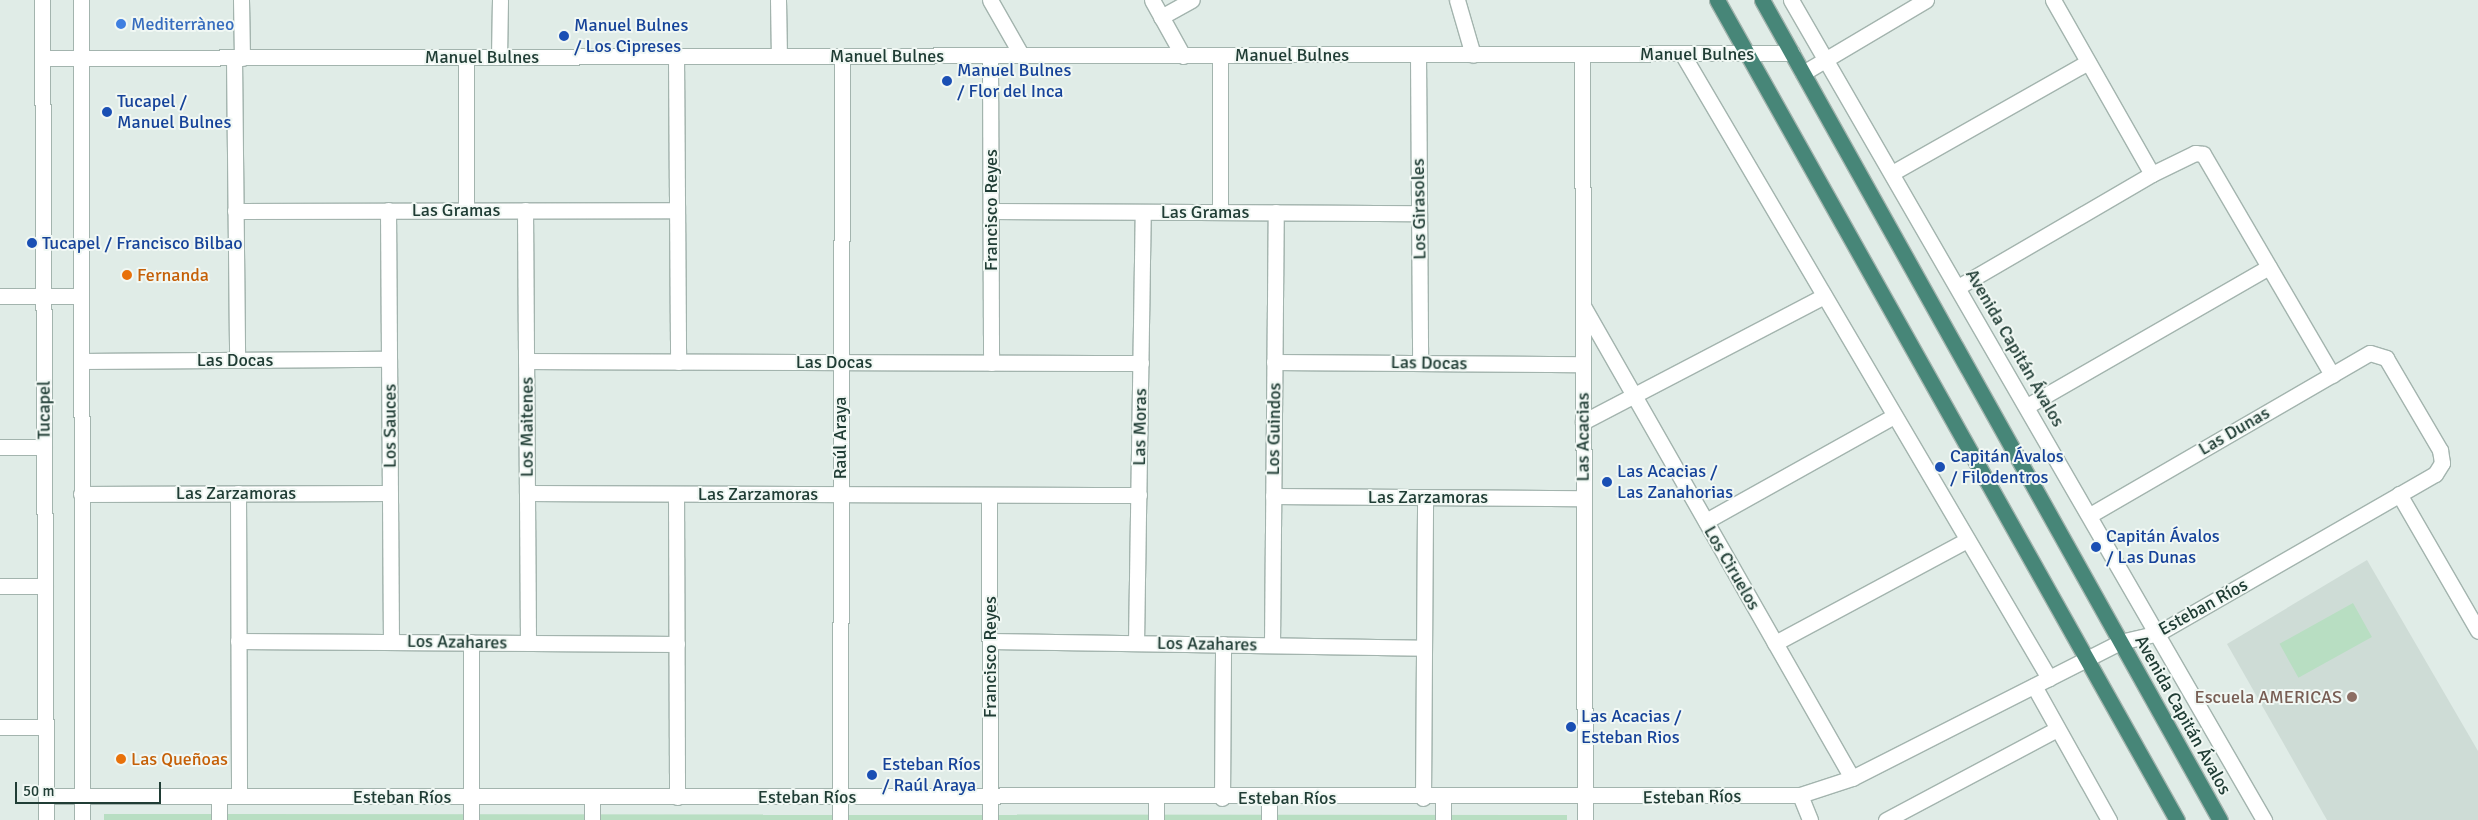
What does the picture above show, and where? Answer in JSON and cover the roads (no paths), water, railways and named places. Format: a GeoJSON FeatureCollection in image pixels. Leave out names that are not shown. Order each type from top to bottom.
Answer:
{"type":"FeatureCollection","features":[{"type":"Feature","properties":{"kind":"highway"},"geometry":{"type":"LineString","coordinates":[[1717,0],[2176,820]]}},
{"type":"Feature","properties":{"kind":"highway","name":"Avenida Capitán Ávalos"},"geometry":{"type":"LineString","coordinates":[[1762,0],[2220,820]]}},
{"type":"Feature","properties":{"kind":"street","name":"Tucapel"},"geometry":{"type":"LineString","coordinates":[[42,0],[46,820]]}},
{"type":"Feature","properties":{"kind":"street"},"geometry":{"type":"LineString","coordinates":[[81,0],[82,820]]}},
{"type":"Feature","properties":{"kind":"street"},"geometry":{"type":"LineString","coordinates":[[237,360],[235,211],[241,0]]}},
{"type":"Feature","properties":{"kind":"street"},"geometry":{"type":"LineString","coordinates":[[499,57],[500,0]]}},
{"type":"Feature","properties":{"kind":"street"},"geometry":{"type":"LineString","coordinates":[[778,0],[778,56]]}},
{"type":"Feature","properties":{"kind":"street"},"geometry":{"type":"LineString","coordinates":[[990,0],[1022,56]]}},
{"type":"Feature","properties":{"kind":"street"},"geometry":{"type":"LineString","coordinates":[[1152,0],[1183,56]]}},
{"type":"Feature","properties":{"kind":"street"},"geometry":{"type":"LineString","coordinates":[[1162,17],[1192,0]]}},
{"type":"Feature","properties":{"kind":"street"},"geometry":{"type":"LineString","coordinates":[[1457,0],[1473,55]]}},
{"type":"Feature","properties":{"kind":"street","name":"Avenida Capitán Ávalos"},"geometry":{"type":"LineString","coordinates":[[1791,0],[2159,633],[2264,820]]}},
{"type":"Feature","properties":{"kind":"street"},"geometry":{"type":"LineString","coordinates":[[1803,73],[1926,0]]}},
{"type":"Feature","properties":{"kind":"street"},"geometry":{"type":"LineString","coordinates":[[2053,0],[2152,174]]}},
{"type":"Feature","properties":{"kind":"street","name":"Manuel Bulnes"},"geometry":{"type":"LineString","coordinates":[[42,58],[1748,55],[1792,53]]}},
{"type":"Feature","properties":{"kind":"street","name":"Los Girasoles"},"geometry":{"type":"LineString","coordinates":[[1418,55],[1420,363]]}},
{"type":"Feature","properties":{"kind":"street","name":"Las Acacias"},"geometry":{"type":"LineString","coordinates":[[1582,55],[1584,820]]}},
{"type":"Feature","properties":{"kind":"street"},"geometry":{"type":"LineString","coordinates":[[1683,55],[2049,678]]}},
{"type":"Feature","properties":{"kind":"street","name":"Raúl Araya"},"geometry":{"type":"LineString","coordinates":[[840,820],[842,56]]}},
{"type":"Feature","properties":{"kind":"street","name":"Francisco Reyes"},"geometry":{"type":"LineString","coordinates":[[990,56],[991,363]]}},
{"type":"Feature","properties":{"kind":"street"},"geometry":{"type":"LineString","coordinates":[[1220,56],[1220,212]]}},
{"type":"Feature","properties":{"kind":"street"},"geometry":{"type":"LineString","coordinates":[[466,57],[466,210]]}},
{"type":"Feature","properties":{"kind":"street"},"geometry":{"type":"LineString","coordinates":[[676,57],[678,362]]}},
{"type":"Feature","properties":{"kind":"street"},"geometry":{"type":"LineString","coordinates":[[1892,173],[2088,62]]}},
{"type":"Feature","properties":{"kind":"street"},"geometry":{"type":"LineString","coordinates":[[1958,287],[2152,174],[2195,153],[2203,154],[2332,375]]}},
{"type":"Feature","properties":{"kind":"street","name":"Los Sauces"},"geometry":{"type":"LineString","coordinates":[[388,210],[391,642]]}},
{"type":"Feature","properties":{"kind":"street","name":"Los Maitenes"},"geometry":{"type":"LineString","coordinates":[[525,210],[528,643]]}},
{"type":"Feature","properties":{"kind":"street","name":"Las Gramas"},"geometry":{"type":"LineString","coordinates":[[235,211],[677,210]]}},
{"type":"Feature","properties":{"kind":"street","name":"Las Gramas"},"geometry":{"type":"LineString","coordinates":[[990,211],[1419,213]]}},
{"type":"Feature","properties":{"kind":"street","name":"Las Moras"},"geometry":{"type":"LineString","coordinates":[[1136,643],[1143,212]]}},
{"type":"Feature","properties":{"kind":"street","name":"Los Guindos"},"geometry":{"type":"LineString","coordinates":[[1272,645],[1276,212]]}},
{"type":"Feature","properties":{"kind":"street"},"geometry":{"type":"LineString","coordinates":[[2027,406],[2269,267]]}},
{"type":"Feature","properties":{"kind":"street"},"geometry":{"type":"LineString","coordinates":[[0,296],[81,296]]}},
{"type":"Feature","properties":{"kind":"street"},"geometry":{"type":"LineString","coordinates":[[1583,422],[1824,296]]}},
{"type":"Feature","properties":{"kind":"street","name":"Los Ciruelos"},"geometry":{"type":"LineString","coordinates":[[1583,306],[1852,778]]}},
{"type":"Feature","properties":{"kind":"street","name":"Las Dunas"},"geometry":{"type":"LineString","coordinates":[[2090,515],[2370,353],[2379,353],[2386,358],[2440,450],[2442,463]]}},
{"type":"Feature","properties":{"kind":"street","name":"Las Docas"},"geometry":{"type":"LineString","coordinates":[[81,361],[389,359]]}},
{"type":"Feature","properties":{"kind":"street","name":"Las Docas"},"geometry":{"type":"LineString","coordinates":[[526,361],[1141,363]]}},
{"type":"Feature","properties":{"kind":"street","name":"Las Docas"},"geometry":{"type":"LineString","coordinates":[[1274,362],[1583,364]]}},
{"type":"Feature","properties":{"kind":"street"},"geometry":{"type":"LineString","coordinates":[[1706,522],[1894,416]]}},
{"type":"Feature","properties":{"kind":"street"},"geometry":{"type":"LineString","coordinates":[[0,447],[44,447]]}},
{"type":"Feature","properties":{"kind":"street","name":"Esteban Ríos"},"geometry":{"type":"LineString","coordinates":[[46,796],[1584,799],[1800,795],[1852,778],[2120,642],[2159,633],[2435,474],[2442,463]]}},
{"type":"Feature","properties":{"kind":"street","name":"Las Zarzamoras"},"geometry":{"type":"LineString","coordinates":[[81,494],[390,492]]}},
{"type":"Feature","properties":{"kind":"street"},"geometry":{"type":"LineString","coordinates":[[238,493],[239,796]]}},
{"type":"Feature","properties":{"kind":"street","name":"Las Zarzamoras"},"geometry":{"type":"LineString","coordinates":[[527,493],[1138,495]]}},
{"type":"Feature","properties":{"kind":"street"},"geometry":{"type":"LineString","coordinates":[[676,494],[677,797]]}},
{"type":"Feature","properties":{"kind":"street","name":"Francisco Reyes"},"geometry":{"type":"LineString","coordinates":[[989,494],[990,820]]}},
{"type":"Feature","properties":{"kind":"street"},"geometry":{"type":"LineString","coordinates":[[2399,494],[2478,631]]}},
{"type":"Feature","properties":{"kind":"street","name":"Las Zarzamoras"},"geometry":{"type":"LineString","coordinates":[[1273,496],[1584,498]]}},
{"type":"Feature","properties":{"kind":"street"},"geometry":{"type":"LineString","coordinates":[[1423,798],[1425,498]]}},
{"type":"Feature","properties":{"kind":"street"},"geometry":{"type":"LineString","coordinates":[[1775,643],[1968,540]]}},
{"type":"Feature","properties":{"kind":"street"},"geometry":{"type":"LineString","coordinates":[[0,586],[45,586]]}},
{"type":"Feature","properties":{"kind":"street","name":"Los Azahares"},"geometry":{"type":"LineString","coordinates":[[238,641],[676,644]]}},
{"type":"Feature","properties":{"kind":"street","name":"Los Azahares"},"geometry":{"type":"LineString","coordinates":[[990,641],[1424,648]]}},
{"type":"Feature","properties":{"kind":"street"},"geometry":{"type":"LineString","coordinates":[[470,820],[471,642]]}},
{"type":"Feature","properties":{"kind":"street"},"geometry":{"type":"LineString","coordinates":[[1222,798],[1223,644]]}},
{"type":"Feature","properties":{"kind":"street"},"geometry":{"type":"LineString","coordinates":[[2034,686],[2108,820]]}},
{"type":"Feature","properties":{"kind":"street"},"geometry":{"type":"LineString","coordinates":[[0,727],[46,727]]}},
{"type":"Feature","properties":{"kind":"street"},"geometry":{"type":"LineString","coordinates":[[1886,820],[2057,729]]}},
{"type":"Feature","properties":{"kind":"street"},"geometry":{"type":"LineString","coordinates":[[1799,820],[1800,795]]}},
{"type":"Feature","properties":{"kind":"street"},"geometry":{"type":"LineString","coordinates":[[1800,795],[1810,820]]}},
{"type":"Feature","properties":{"kind":"street"},"geometry":{"type":"LineString","coordinates":[[219,796],[219,820]]}},
{"type":"Feature","properties":{"kind":"street"},"geometry":{"type":"LineString","coordinates":[[592,797],[592,820]]}},
{"type":"Feature","properties":{"kind":"street"},"geometry":{"type":"LineString","coordinates":[[1156,798],[1156,820]]}},
{"type":"Feature","properties":{"kind":"street"},"geometry":{"type":"LineString","coordinates":[[1269,798],[1269,820]]}},
{"type":"Feature","properties":{"kind":"street"},"geometry":{"type":"LineString","coordinates":[[1443,798],[1443,820]]}},
{"type":"Feature","properties":{"kind":"place","name":"Mediterràneo"},"geometry":{"type":"Point","coordinates":[121,24]}},
{"type":"Feature","properties":{"kind":"place","name":"Manuel Bulnes / Los Cipreses"},"geometry":{"type":"Point","coordinates":[564,36]}},
{"type":"Feature","properties":{"kind":"place","name":"Manuel Bulnes / Flor del Inca"},"geometry":{"type":"Point","coordinates":[947,81]}},
{"type":"Feature","properties":{"kind":"place","name":"Tucapel / Manuel Bulnes"},"geometry":{"type":"Point","coordinates":[107,112]}},
{"type":"Feature","properties":{"kind":"place","name":"Tucapel / Francisco Bilbao"},"geometry":{"type":"Point","coordinates":[32,243]}},
{"type":"Feature","properties":{"kind":"place","name":"Fernanda"},"geometry":{"type":"Point","coordinates":[127,275]}},
{"type":"Feature","properties":{"kind":"place","name":"Capitán Ávalos / Filodentros"},"geometry":{"type":"Point","coordinates":[1940,467]}},
{"type":"Feature","properties":{"kind":"place","name":"Las Acacias / Las Zanahorias"},"geometry":{"type":"Point","coordinates":[1607,482]}},
{"type":"Feature","properties":{"kind":"place","name":"Capitán Ávalos / Las Dunas"},"geometry":{"type":"Point","coordinates":[2096,547]}},
{"type":"Feature","properties":{"kind":"place","name":"Escuela AMERICAS"},"geometry":{"type":"Point","coordinates":[2352,697]}},
{"type":"Feature","properties":{"kind":"place","name":"Las Acacias / Esteban Rios"},"geometry":{"type":"Point","coordinates":[1571,727]}},
{"type":"Feature","properties":{"kind":"place","name":"Las Queñoas"},"geometry":{"type":"Point","coordinates":[121,759]}},
{"type":"Feature","properties":{"kind":"place","name":"Esteban Ríos / Raúl Araya"},"geometry":{"type":"Point","coordinates":[872,775]}}]}
